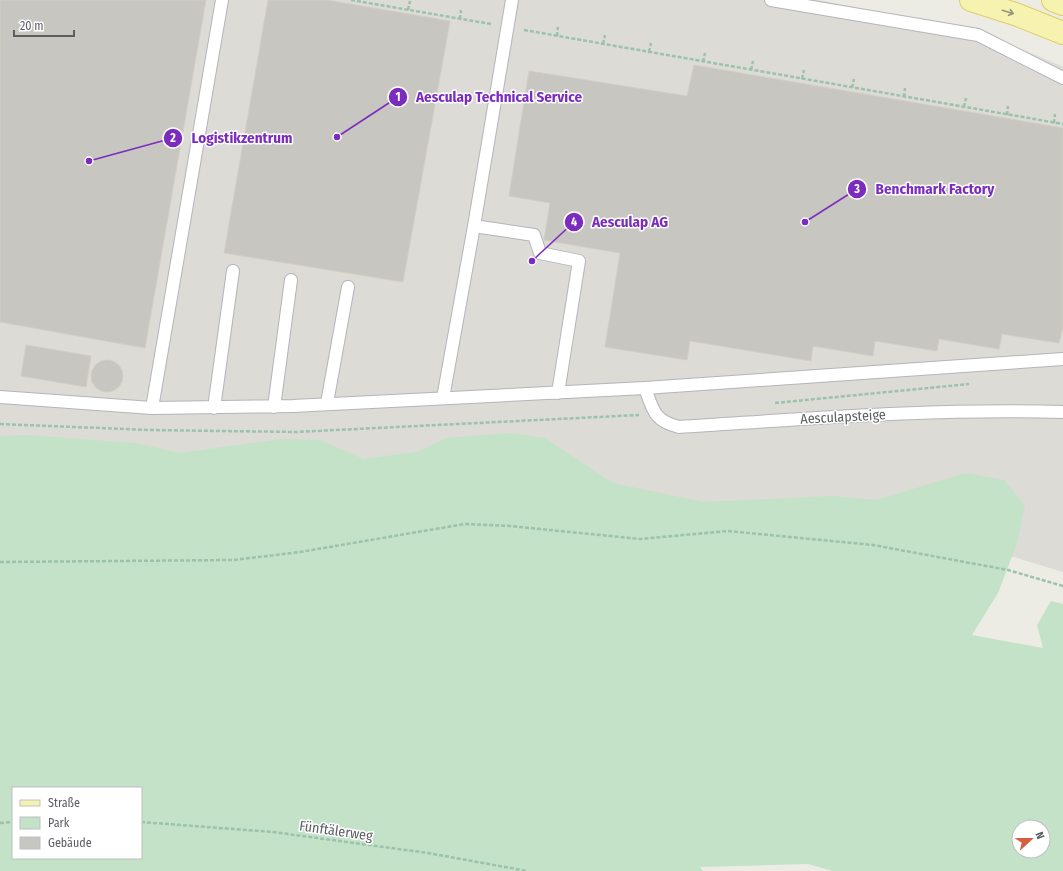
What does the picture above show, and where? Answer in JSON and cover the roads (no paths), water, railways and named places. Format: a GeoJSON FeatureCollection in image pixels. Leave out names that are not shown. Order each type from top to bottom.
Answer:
{"type":"FeatureCollection","features":[{"type":"Feature","properties":{"kind":"main road"},"geometry":{"type":"LineString","coordinates":[[971,0],[1015,14],[1063,33]]}},
{"type":"Feature","properties":{"kind":"main road"},"geometry":{"type":"LineString","coordinates":[[1053,0],[1063,4]]}},
{"type":"Feature","properties":{"kind":"lane"},"geometry":{"type":"LineString","coordinates":[[152,408],[222,0]]}},
{"type":"Feature","properties":{"kind":"lane"},"geometry":{"type":"LineString","coordinates":[[443,398],[512,0]]}},
{"type":"Feature","properties":{"kind":"lane"},"geometry":{"type":"LineString","coordinates":[[772,0],[978,35],[1063,78]]}},
{"type":"Feature","properties":{"kind":"lane"},"geometry":{"type":"LineString","coordinates":[[474,226],[534,235],[540,253],[579,261],[558,393]]}},
{"type":"Feature","properties":{"kind":"lane"},"geometry":{"type":"LineString","coordinates":[[214,408],[233,271]]}},
{"type":"Feature","properties":{"kind":"lane"},"geometry":{"type":"LineString","coordinates":[[274,407],[291,280]]}},
{"type":"Feature","properties":{"kind":"lane"},"geometry":{"type":"LineString","coordinates":[[327,403],[348,287]]}},
{"type":"Feature","properties":{"kind":"lane"},"geometry":{"type":"LineString","coordinates":[[0,397],[152,408],[274,407],[327,403],[645,388],[1063,359]]}},
{"type":"Feature","properties":{"kind":"lane","name":"Aesculapsteige"},"geometry":{"type":"LineString","coordinates":[[645,388],[655,415],[665,423],[679,427],[858,415],[1003,411],[1063,412]]}},
{"type":"Feature","properties":{"kind":"place","name":"Aesculap Technical Service"},"geometry":{"type":"Point","coordinates":[337,137]}},
{"type":"Feature","properties":{"kind":"place","name":"Logistikzentrum"},"geometry":{"type":"Point","coordinates":[89,161]}},
{"type":"Feature","properties":{"kind":"place","name":"Benchmark Factory"},"geometry":{"type":"Point","coordinates":[805,222]}},
{"type":"Feature","properties":{"kind":"place","name":"Aesculap AG"},"geometry":{"type":"Point","coordinates":[532,261]}}]}
